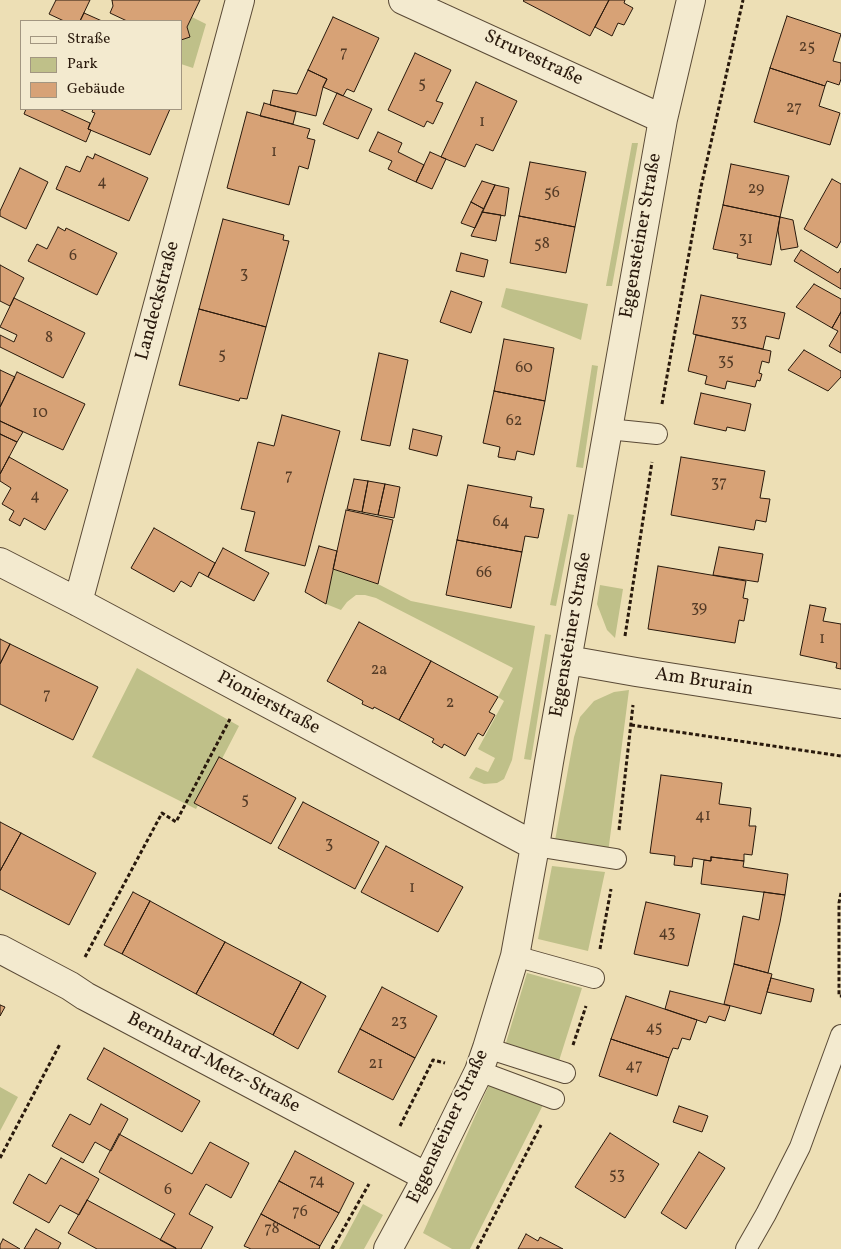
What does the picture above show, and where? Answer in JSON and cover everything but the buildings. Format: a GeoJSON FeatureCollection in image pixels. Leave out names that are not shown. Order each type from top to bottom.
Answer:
{"type":"FeatureCollection","features":[{"type":"Feature","properties":{"kind":"street","name":"Landeckstraße"},"geometry":{"type":"LineString","coordinates":[[78,602],[240,0]]}},
{"type":"Feature","properties":{"kind":"street","name":"Struvestraße"},"geometry":{"type":"LineString","coordinates":[[403,0],[663,119]]}},
{"type":"Feature","properties":{"kind":"street","name":"Eggensteiner Straße"},"geometry":{"type":"LineString","coordinates":[[388,1249],[427,1177],[483,1059],[515,956],[663,119],[691,0]]}},
{"type":"Feature","properties":{"kind":"street","name":"Pionierstraße"},"geometry":{"type":"LineString","coordinates":[[0,562],[535,846]]}},
{"type":"Feature","properties":{"kind":"street","name":"Am Brurain"},"geometry":{"type":"LineString","coordinates":[[568,660],[841,704]]}},
{"type":"Feature","properties":{"kind":"street","name":"Bernhard-Metz-Straße"},"geometry":{"type":"LineString","coordinates":[[0,949],[427,1177]]}},
{"type":"Feature","properties":{"kind":"lane"},"geometry":{"type":"LineString","coordinates":[[608,429],[656,434]]}},
{"type":"Feature","properties":{"kind":"lane"},"geometry":{"type":"LineString","coordinates":[[535,846],[616,859]]}},
{"type":"Feature","properties":{"kind":"lane"},"geometry":{"type":"LineString","coordinates":[[515,956],[594,978]]}},
{"type":"Feature","properties":{"kind":"lane"},"geometry":{"type":"LineString","coordinates":[[746,1249],[800,1147],[841,1034]]}},
{"type":"Feature","properties":{"kind":"lane"},"geometry":{"type":"LineString","coordinates":[[483,1059],[564,1073]]}},
{"type":"Feature","properties":{"kind":"lane"},"geometry":{"type":"LineString","coordinates":[[483,1059],[554,1099]]}},
{"type":"Feature","properties":{"kind":"path"},"geometry":{"type":"LineString","coordinates":[[620,669],[656,434],[701,187],[743,0]]}},
{"type":"Feature","properties":{"kind":"path"},"geometry":{"type":"LineString","coordinates":[[70,986],[162,813],[176,822],[245,692]]}},
{"type":"Feature","properties":{"kind":"path"},"geometry":{"type":"LineString","coordinates":[[631,725],[841,756]]}},
{"type":"Feature","properties":{"kind":"path"},"geometry":{"type":"LineString","coordinates":[[841,893],[839,996],[841,996]]}},
{"type":"Feature","properties":{"kind":"path"},"geometry":{"type":"LineString","coordinates":[[0,1158],[60,1044]]}},
{"type":"Feature","properties":{"kind":"path"},"geometry":{"type":"LineString","coordinates":[[332,1249],[385,1155],[433,1060],[483,1059]]}},
{"type":"Feature","properties":{"kind":"green space"},"geometry":{"type":"Polygon","coordinates":[[[192,17],[206,24],[193,68],[182,64],[182,40],[190,36],[187,27],[192,17]]]}},
{"type":"Feature","properties":{"kind":"green space"},"geometry":{"type":"Polygon","coordinates":[[[632,143],[638,143],[612,286],[606,286],[632,143]]]}},
{"type":"Feature","properties":{"kind":"green space"},"geometry":{"type":"Polygon","coordinates":[[[506,288],[588,304],[581,340],[501,307],[506,288]]]}},
{"type":"Feature","properties":{"kind":"green space"},"geometry":{"type":"Polygon","coordinates":[[[592,365],[598,366],[583,468],[576,467],[592,365]]]}},
{"type":"Feature","properties":{"kind":"green space"},"geometry":{"type":"Polygon","coordinates":[[[568,514],[574,515],[556,606],[550,605],[568,514]]]}},
{"type":"Feature","properties":{"kind":"green space"},"geometry":{"type":"Polygon","coordinates":[[[333,569],[378,584],[411,601],[535,626],[512,760],[504,779],[497,783],[484,784],[469,778],[476,767],[488,772],[495,758],[478,749],[504,701],[498,697],[513,668],[376,598],[356,595],[341,610],[326,604],[333,569]]]}},
{"type":"Feature","properties":{"kind":"green space"},"geometry":{"type":"Polygon","coordinates":[[[600,585],[623,589],[615,638],[607,630],[597,604],[600,585]]]}},
{"type":"Feature","properties":{"kind":"green space"},"geometry":{"type":"Polygon","coordinates":[[[545,634],[551,635],[531,760],[524,759],[545,634]]]}},
{"type":"Feature","properties":{"kind":"green space"},"geometry":{"type":"Polygon","coordinates":[[[137,668],[239,726],[196,809],[92,757],[137,668]]]}},
{"type":"Feature","properties":{"kind":"green space"},"geometry":{"type":"Polygon","coordinates":[[[629,690],[608,853],[554,846],[574,737],[580,717],[594,701],[614,692],[629,690]]]}},
{"type":"Feature","properties":{"kind":"green space"},"geometry":{"type":"Polygon","coordinates":[[[552,866],[605,872],[588,951],[538,939],[552,866]]]}},
{"type":"Feature","properties":{"kind":"green space"},"geometry":{"type":"Polygon","coordinates":[[[527,973],[582,988],[558,1064],[505,1046],[527,973]]]}},
{"type":"Feature","properties":{"kind":"green space"},"geometry":{"type":"Polygon","coordinates":[[[489,1085],[543,1105],[470,1249],[452,1249],[423,1233],[489,1085]]]}},
{"type":"Feature","properties":{"kind":"green space"},"geometry":{"type":"Polygon","coordinates":[[[0,1087],[18,1097],[0,1131],[0,1087]]]}},
{"type":"Feature","properties":{"kind":"green space"},"geometry":{"type":"Polygon","coordinates":[[[363,1204],[383,1215],[364,1249],[339,1249],[363,1204]]]}}]}
